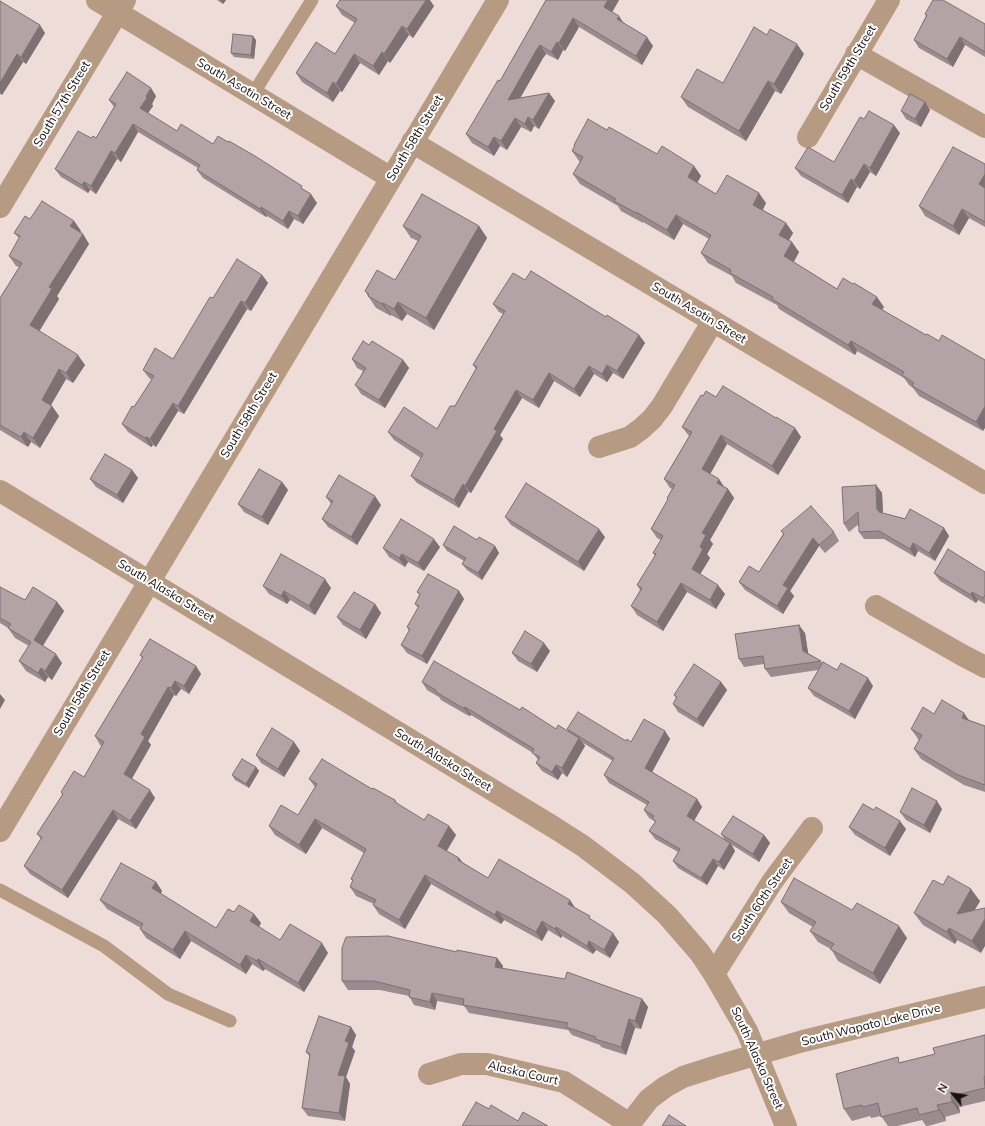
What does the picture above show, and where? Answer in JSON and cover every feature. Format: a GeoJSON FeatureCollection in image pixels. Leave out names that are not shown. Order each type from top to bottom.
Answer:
{"type":"FeatureCollection","features":[{"type":"Feature","properties":{"kind":"street","name":"South Asotin Street"},"geometry":{"type":"LineString","coordinates":[[97,0],[121,6],[253,94],[391,178]]}},
{"type":"Feature","properties":{"kind":"street","name":"South 58th Street"},"geometry":{"type":"LineString","coordinates":[[0,831],[498,0]]}},
{"type":"Feature","properties":{"kind":"street","name":"South 59th Street"},"geometry":{"type":"LineString","coordinates":[[808,136],[889,0]]}},
{"type":"Feature","properties":{"kind":"street","name":"South 57th Street"},"geometry":{"type":"LineString","coordinates":[[0,207],[121,6]]}},
{"type":"Feature","properties":{"kind":"street"},"geometry":{"type":"LineString","coordinates":[[856,54],[985,127]]}},
{"type":"Feature","properties":{"kind":"street","name":"South Asotin Street"},"geometry":{"type":"LineString","coordinates":[[412,142],[985,483]]}},
{"type":"Feature","properties":{"kind":"street"},"geometry":{"type":"LineString","coordinates":[[599,447],[630,437],[652,419],[662,406],[713,321]]}},
{"type":"Feature","properties":{"kind":"street","name":"South Alaska Street"},"geometry":{"type":"LineString","coordinates":[[0,491],[555,828],[583,846],[632,883],[652,900],[683,933],[714,974],[736,1011],[758,1054],[786,1126]]}},
{"type":"Feature","properties":{"kind":"street"},"geometry":{"type":"LineString","coordinates":[[876,606],[962,656],[985,667]]}},
{"type":"Feature","properties":{"kind":"street","name":"South 60th Street"},"geometry":{"type":"LineString","coordinates":[[714,974],[772,882],[812,828]]}},
{"type":"Feature","properties":{"kind":"street","name":"South Wapato Lake Drive"},"geometry":{"type":"LineString","coordinates":[[758,1054],[831,1034],[985,997]]}},
{"type":"Feature","properties":{"kind":"street"},"geometry":{"type":"LineString","coordinates":[[629,1125],[649,1099],[658,1091],[672,1083],[683,1077],[714,1066],[758,1054]]}},
{"type":"Feature","properties":{"kind":"street","name":"Alaska Court"},"geometry":{"type":"LineString","coordinates":[[429,1074],[461,1064],[488,1064],[564,1082],[629,1125]]}},
{"type":"Feature","properties":{"kind":"lane"},"geometry":{"type":"LineString","coordinates":[[253,94],[312,0]]}},
{"type":"Feature","properties":{"kind":"lane"},"geometry":{"type":"LineString","coordinates":[[0,890],[104,946],[168,994],[230,1020]]}},
{"type":"Feature","properties":{"kind":"building"},"geometry":{"type":"Polygon","coordinates":[[[340,0],[426,0],[407,29],[402,26],[384,54],[382,52],[373,66],[354,54],[336,84],[333,82],[327,93],[296,73],[316,42],[335,54],[357,19],[336,6],[340,0]]]}},
{"type":"Feature","properties":{"kind":"building"},"geometry":{"type":"Polygon","coordinates":[[[546,0],[608,0],[604,7],[619,16],[617,19],[647,37],[636,56],[573,18],[559,43],[557,42],[551,52],[540,45],[508,100],[549,93],[533,120],[528,117],[525,124],[515,118],[501,141],[494,137],[488,147],[466,134],[498,80],[500,81],[546,0]]]}},
{"type":"Feature","properties":{"kind":"building"},"geometry":{"type":"Polygon","coordinates":[[[933,0],[943,0],[985,24],[985,52],[960,37],[947,59],[914,40],[927,15],[925,14],[933,0]]]}},
{"type":"Feature","properties":{"kind":"building"},"geometry":{"type":"Polygon","coordinates":[[[0,1],[40,25],[21,57],[17,54],[0,83],[0,1]]]}},
{"type":"Feature","properties":{"kind":"building"},"geometry":{"type":"Polygon","coordinates":[[[754,27],[767,35],[770,29],[797,44],[774,84],[768,81],[739,131],[681,97],[697,69],[723,83],[754,27]]]}},
{"type":"Feature","properties":{"kind":"building"},"geometry":{"type":"Polygon","coordinates":[[[233,34],[253,36],[251,55],[231,53],[233,34]]]}},
{"type":"Feature","properties":{"kind":"building"},"geometry":{"type":"Polygon","coordinates":[[[127,72],[151,88],[146,96],[147,98],[140,108],[177,131],[181,124],[213,144],[218,136],[228,142],[229,141],[302,186],[301,188],[311,194],[298,216],[289,211],[283,221],[261,207],[260,209],[197,170],[200,165],[133,124],[115,153],[111,151],[91,186],[84,182],[82,185],[55,169],[78,131],[91,138],[93,136],[96,138],[116,104],[109,100],[127,72]]]}},
{"type":"Feature","properties":{"kind":"building"},"geometry":{"type":"Polygon","coordinates":[[[910,94],[925,102],[915,119],[901,111],[910,94]]]}},
{"type":"Feature","properties":{"kind":"building"},"geometry":{"type":"Polygon","coordinates":[[[869,111],[894,125],[870,168],[864,164],[854,181],[851,179],[842,195],[795,168],[808,147],[834,162],[860,117],[864,119],[869,111]]]}},
{"type":"Feature","properties":{"kind":"building"},"geometry":{"type":"Polygon","coordinates":[[[588,119],[607,130],[609,127],[657,154],[662,146],[694,166],[688,177],[716,194],[727,175],[759,193],[753,205],[786,223],[779,235],[792,242],[784,256],[837,289],[843,278],[853,284],[854,283],[877,297],[872,304],[926,335],[927,334],[939,341],[942,335],[985,360],[985,406],[976,422],[912,386],[914,383],[902,375],[904,372],[851,341],[848,345],[772,299],[773,297],[730,273],[731,270],[701,253],[711,235],[676,215],[667,230],[614,201],[616,199],[573,174],[583,157],[572,151],[588,119]]]}},
{"type":"Feature","properties":{"kind":"building"},"geometry":{"type":"Polygon","coordinates":[[[953,147],[985,164],[985,174],[979,184],[985,188],[985,222],[962,209],[953,226],[919,206],[953,147]]]}},
{"type":"Feature","properties":{"kind":"building"},"geometry":{"type":"Polygon","coordinates":[[[422,194],[479,226],[426,318],[398,302],[394,309],[383,303],[382,304],[368,296],[369,294],[365,291],[377,270],[395,280],[403,267],[421,236],[403,226],[422,194]]]}},
{"type":"Feature","properties":{"kind":"building"},"geometry":{"type":"Polygon","coordinates":[[[42,201],[74,221],[70,226],[83,234],[49,287],[52,289],[30,325],[78,355],[66,373],[59,369],[42,400],[52,406],[33,438],[24,432],[21,437],[0,425],[0,298],[22,263],[9,256],[20,236],[14,233],[25,216],[30,219],[42,201]]]}},
{"type":"Feature","properties":{"kind":"building"},"geometry":{"type":"Polygon","coordinates":[[[237,259],[262,275],[245,303],[241,301],[178,406],[173,403],[150,439],[147,437],[145,438],[122,424],[132,406],[134,407],[154,376],[143,370],[155,348],[173,359],[210,297],[213,298],[237,259]]]}},
{"type":"Feature","properties":{"kind":"building"},"geometry":{"type":"Polygon","coordinates":[[[531,271],[606,317],[607,315],[639,335],[617,371],[607,365],[602,374],[589,366],[574,389],[549,373],[533,400],[516,390],[494,429],[497,431],[465,486],[463,484],[454,500],[411,476],[423,454],[388,432],[404,407],[437,429],[450,406],[455,406],[477,367],[473,365],[505,311],[493,304],[513,273],[525,280],[531,271]]]}},
{"type":"Feature","properties":{"kind":"building"},"geometry":{"type":"Polygon","coordinates":[[[363,341],[369,345],[372,341],[403,360],[379,400],[355,385],[366,368],[352,359],[363,341]]]}},
{"type":"Feature","properties":{"kind":"building"},"geometry":{"type":"Polygon","coordinates":[[[723,386],[795,428],[772,466],[721,435],[702,469],[719,479],[717,483],[728,489],[702,533],[706,535],[700,547],[703,549],[692,569],[718,585],[710,600],[681,583],[657,622],[631,606],[642,588],[637,585],[656,554],[653,553],[663,536],[651,529],[675,485],[664,479],[692,432],[682,427],[701,395],[703,396],[706,391],[716,397],[723,386]]]}},
{"type":"Feature","properties":{"kind":"building"},"geometry":{"type":"Polygon","coordinates":[[[105,454],[132,470],[117,495],[90,479],[105,454]]]}},
{"type":"Feature","properties":{"kind":"building"},"geometry":{"type":"Polygon","coordinates":[[[259,469],[282,482],[262,517],[238,504],[259,469]]]}},
{"type":"Feature","properties":{"kind":"building"},"geometry":{"type":"Polygon","coordinates":[[[339,475],[375,496],[351,537],[322,519],[333,501],[326,497],[339,475]]]}},
{"type":"Feature","properties":{"kind":"building"},"geometry":{"type":"Polygon","coordinates":[[[526,483],[599,529],[578,562],[505,517],[526,483]]]}},
{"type":"Feature","properties":{"kind":"building"},"geometry":{"type":"Polygon","coordinates":[[[876,485],[877,510],[879,510],[879,512],[905,519],[910,509],[944,528],[929,553],[913,543],[910,549],[879,531],[859,532],[858,512],[844,524],[842,487],[876,485]]]}},
{"type":"Feature","properties":{"kind":"building"},"geometry":{"type":"Polygon","coordinates":[[[811,506],[834,532],[819,545],[813,538],[783,585],[788,588],[777,606],[739,582],[749,566],[759,572],[784,534],[781,531],[811,506]]]}},
{"type":"Feature","properties":{"kind":"building"},"geometry":{"type":"Polygon","coordinates":[[[401,519],[434,539],[418,563],[402,554],[399,558],[383,548],[401,519]]]}},
{"type":"Feature","properties":{"kind":"building"},"geometry":{"type":"Polygon","coordinates":[[[454,526],[477,540],[479,537],[495,546],[478,573],[462,564],[466,558],[443,545],[454,526]]]}},
{"type":"Feature","properties":{"kind":"building"},"geometry":{"type":"Polygon","coordinates":[[[948,549],[985,572],[985,595],[983,598],[972,592],[971,595],[934,573],[948,549]]]}},
{"type":"Feature","properties":{"kind":"building"},"geometry":{"type":"Polygon","coordinates":[[[281,554],[325,579],[309,606],[284,591],[281,596],[263,586],[281,554]]]}},
{"type":"Feature","properties":{"kind":"building"},"geometry":{"type":"Polygon","coordinates":[[[428,574],[459,591],[422,656],[401,645],[410,629],[407,627],[419,606],[415,604],[420,594],[417,592],[428,574]]]}},
{"type":"Feature","properties":{"kind":"building"},"geometry":{"type":"Polygon","coordinates":[[[0,587],[25,600],[33,587],[57,602],[34,640],[56,654],[45,671],[41,668],[38,673],[19,661],[31,642],[8,628],[11,624],[0,618],[0,587]]]}},
{"type":"Feature","properties":{"kind":"building"},"geometry":{"type":"Polygon","coordinates":[[[354,592],[375,604],[360,630],[337,617],[354,592]]]}},
{"type":"Feature","properties":{"kind":"building"},"geometry":{"type":"Polygon","coordinates":[[[799,625],[803,651],[821,661],[765,669],[763,656],[739,659],[735,634],[799,625]]]}},
{"type":"Feature","properties":{"kind":"building"},"geometry":{"type":"Polygon","coordinates":[[[525,631],[544,643],[531,664],[512,653],[525,631]]]}},
{"type":"Feature","properties":{"kind":"building"},"geometry":{"type":"Polygon","coordinates":[[[150,639],[196,666],[184,686],[175,681],[171,688],[168,687],[141,734],[145,737],[124,774],[150,790],[130,821],[113,810],[62,890],[24,866],[42,837],[37,834],[63,794],[61,792],[74,771],[84,777],[104,742],[95,736],[143,657],[140,655],[150,639]]]}},
{"type":"Feature","properties":{"kind":"building"},"geometry":{"type":"Polygon","coordinates":[[[434,661],[520,710],[522,707],[556,729],[558,725],[579,738],[562,768],[556,765],[552,772],[536,763],[540,757],[532,753],[534,749],[465,707],[461,707],[422,682],[434,661]]]}},
{"type":"Feature","properties":{"kind":"building"},"geometry":{"type":"Polygon","coordinates":[[[823,662],[837,670],[841,663],[868,678],[849,711],[808,688],[823,662]]]}},
{"type":"Feature","properties":{"kind":"building"},"geometry":{"type":"Polygon","coordinates":[[[694,664],[721,682],[697,719],[673,704],[677,697],[674,695],[694,664]]]}},
{"type":"Feature","properties":{"kind":"building"},"geometry":{"type":"Polygon","coordinates":[[[942,700],[964,713],[962,718],[985,726],[985,785],[958,775],[914,749],[922,735],[911,729],[923,707],[934,714],[942,700]]]}},
{"type":"Feature","properties":{"kind":"building"},"geometry":{"type":"Polygon","coordinates":[[[578,712],[626,741],[627,739],[631,742],[644,719],[665,731],[645,768],[697,799],[687,816],[730,843],[719,862],[713,859],[701,878],[673,861],[680,849],[649,831],[656,821],[652,819],[654,816],[644,810],[649,802],[604,775],[614,758],[567,729],[578,712]]]}},
{"type":"Feature","properties":{"kind":"building"},"geometry":{"type":"Polygon","coordinates":[[[272,728],[294,742],[278,769],[256,755],[272,728]]]}},
{"type":"Feature","properties":{"kind":"building"},"geometry":{"type":"Polygon","coordinates":[[[242,759],[256,767],[246,784],[232,775],[242,759]]]}},
{"type":"Feature","properties":{"kind":"building"},"geometry":{"type":"Polygon","coordinates":[[[322,759],[372,789],[373,788],[395,800],[395,802],[424,820],[428,814],[449,826],[438,846],[459,858],[458,860],[488,878],[499,859],[570,900],[568,904],[590,916],[589,918],[613,933],[604,950],[589,941],[587,946],[556,927],[555,929],[542,921],[536,932],[497,911],[495,915],[425,875],[399,920],[373,905],[376,900],[350,887],[353,880],[351,879],[366,849],[315,819],[299,845],[269,826],[281,805],[298,815],[317,784],[309,779],[322,759]]]}},
{"type":"Feature","properties":{"kind":"building"},"geometry":{"type":"Polygon","coordinates":[[[912,788],[937,801],[924,825],[900,812],[912,788]]]}},
{"type":"Feature","properties":{"kind":"building"},"geometry":{"type":"Polygon","coordinates":[[[863,804],[874,810],[876,807],[900,821],[885,848],[849,827],[863,804]]]}},
{"type":"Feature","properties":{"kind":"building"},"geometry":{"type":"Polygon","coordinates":[[[733,816],[764,835],[753,854],[721,834],[733,816]]]}},
{"type":"Feature","properties":{"kind":"building"},"geometry":{"type":"Polygon","coordinates":[[[121,863],[156,882],[152,888],[216,928],[228,909],[234,912],[239,905],[254,914],[250,921],[280,940],[290,924],[322,943],[298,983],[258,959],[257,961],[246,955],[240,965],[185,931],[173,950],[140,929],[143,924],[100,900],[121,863]]]}},
{"type":"Feature","properties":{"kind":"building"},"geometry":{"type":"Polygon","coordinates":[[[948,876],[971,889],[957,914],[985,908],[985,919],[972,941],[949,928],[947,932],[914,913],[933,880],[943,885],[948,876]]]}},
{"type":"Feature","properties":{"kind":"building"},"geometry":{"type":"Polygon","coordinates":[[[794,878],[852,910],[857,903],[899,926],[873,973],[830,949],[834,944],[810,931],[816,922],[781,902],[794,878]]]}},
{"type":"Feature","properties":{"kind":"building"},"geometry":{"type":"Polygon","coordinates":[[[388,936],[457,952],[457,950],[497,958],[495,967],[565,979],[567,972],[642,999],[635,1021],[629,1019],[621,1047],[595,1039],[596,1037],[566,1027],[568,1023],[463,1005],[464,999],[432,993],[430,1002],[409,997],[410,990],[374,981],[342,981],[342,948],[346,937],[388,936]]]}},
{"type":"Feature","properties":{"kind":"building"},"geometry":{"type":"Polygon","coordinates":[[[319,1016],[351,1027],[345,1041],[349,1043],[338,1075],[345,1076],[339,1113],[302,1108],[310,1054],[306,1052],[319,1016]]]}},
{"type":"Feature","properties":{"kind":"building"},"geometry":{"type":"Polygon","coordinates":[[[985,1035],[985,1088],[951,1096],[952,1102],[937,1105],[939,1110],[919,1115],[917,1108],[881,1117],[878,1103],[863,1107],[862,1105],[844,1109],[836,1074],[898,1057],[899,1063],[935,1054],[933,1048],[985,1035]]]}},
{"type":"Feature","properties":{"kind":"building"},"geometry":{"type":"Polygon","coordinates":[[[476,1102],[489,1109],[491,1105],[518,1121],[523,1112],[548,1126],[462,1126],[476,1102]]]}},
{"type":"Feature","properties":{"kind":"building"},"geometry":{"type":"Polygon","coordinates":[[[669,1115],[686,1126],[662,1126],[669,1115]]]}}]}
